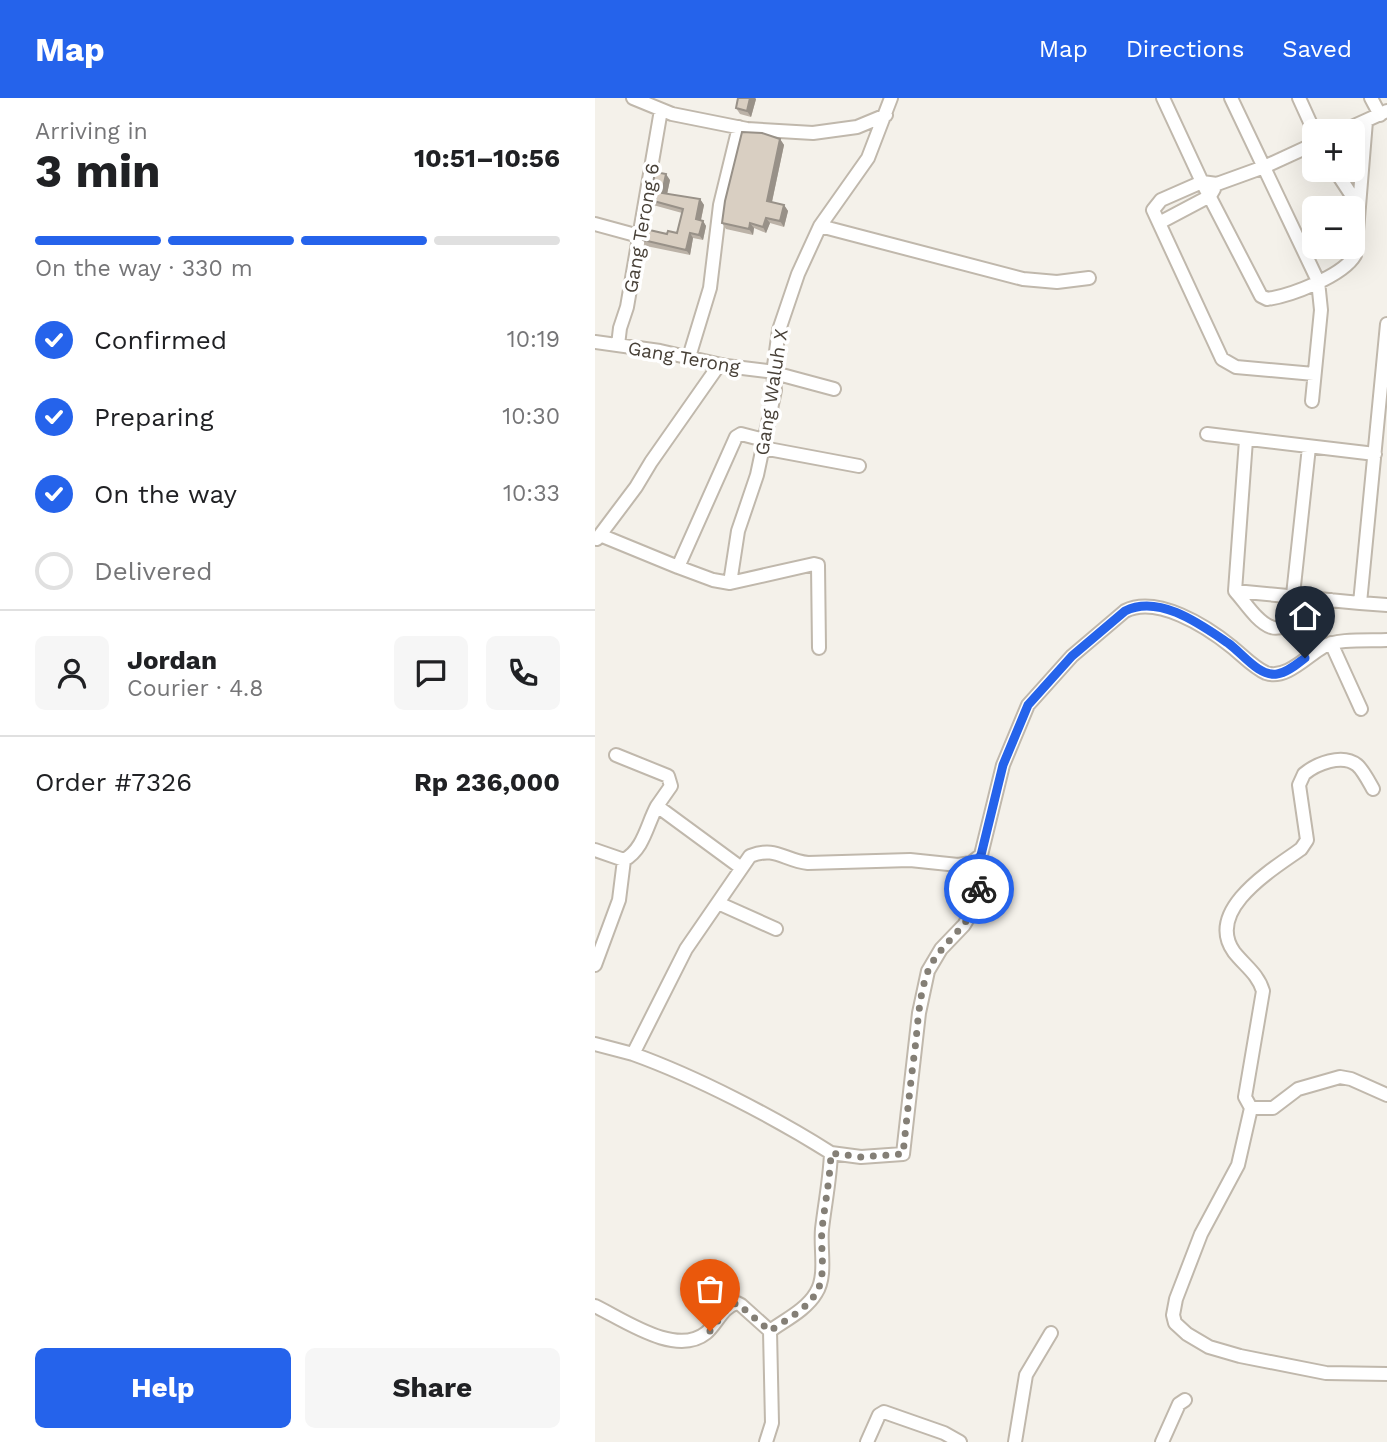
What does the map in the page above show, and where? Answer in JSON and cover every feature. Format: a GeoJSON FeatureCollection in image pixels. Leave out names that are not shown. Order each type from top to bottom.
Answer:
{"type":"FeatureCollection","features":[{"type":"Feature","properties":{"kind":"street"},"geometry":{"type":"LineString","coordinates":[[633,98],[672,114],[739,127],[813,133],[857,127],[886,115]]}},
{"type":"Feature","properties":{"kind":"street","name":"Gang Waluh X"},"geometry":{"type":"LineString","coordinates":[[730,583],[738,531],[757,475],[775,390],[773,373],[779,330],[798,274],[820,226],[868,158],[891,98]]}},
{"type":"Feature","properties":{"kind":"street"},"geometry":{"type":"LineString","coordinates":[[1163,98],[1261,296],[1272,299],[1318,281],[1347,266],[1352,259]]}},
{"type":"Feature","properties":{"kind":"street"},"geometry":{"type":"LineString","coordinates":[[1231,98],[1318,281],[1321,310],[1312,401]]}},
{"type":"Feature","properties":{"kind":"street"},"geometry":{"type":"LineString","coordinates":[[1299,98],[1309,119]]}},
{"type":"Feature","properties":{"kind":"street"},"geometry":{"type":"LineString","coordinates":[[1359,196],[1366,121],[1383,113],[1371,98]]}},
{"type":"Feature","properties":{"kind":"street","name":"Gang Terong 6"},"geometry":{"type":"LineString","coordinates":[[618,345],[661,110]]}},
{"type":"Feature","properties":{"kind":"street"},"geometry":{"type":"LineString","coordinates":[[689,357],[710,288],[720,205],[739,127]]}},
{"type":"Feature","properties":{"kind":"street"},"geometry":{"type":"LineString","coordinates":[[1302,150],[1217,184],[1202,181],[1158,203],[1153,211],[1221,359],[1236,367],[1314,374]]}},
{"type":"Feature","properties":{"kind":"street"},"geometry":{"type":"LineString","coordinates":[[1159,223],[1210,196],[1217,184]]}},
{"type":"Feature","properties":{"kind":"street"},"geometry":{"type":"LineString","coordinates":[[595,224],[639,236]]}},
{"type":"Feature","properties":{"kind":"street"},"geometry":{"type":"LineString","coordinates":[[820,226],[1023,279],[1057,282],[1089,278]]}},
{"type":"Feature","properties":{"kind":"street"},"geometry":{"type":"LineString","coordinates":[[1360,603],[1387,324]]}},
{"type":"Feature","properties":{"kind":"street","name":"Gang Terong"},"geometry":{"type":"LineString","coordinates":[[595,342],[773,373],[834,389]]}},
{"type":"Feature","properties":{"kind":"street"},"geometry":{"type":"LineString","coordinates":[[719,365],[651,462],[636,488],[598,538],[713,580],[730,583],[818,565],[818,648]]}},
{"type":"Feature","properties":{"kind":"street"},"geometry":{"type":"LineString","coordinates":[[678,567],[736,437],[741,434],[763,444],[859,466]]}},
{"type":"Feature","properties":{"kind":"street"},"geometry":{"type":"LineString","coordinates":[[1207,434],[1375,454]]}},
{"type":"Feature","properties":{"kind":"street"},"geometry":{"type":"LineString","coordinates":[[1246,440],[1235,592],[1259,618],[1275,628],[1284,627],[1331,600]]}},
{"type":"Feature","properties":{"kind":"street"},"geometry":{"type":"LineString","coordinates":[[1293,595],[1309,447]]}},
{"type":"Feature","properties":{"kind":"street"},"geometry":{"type":"LineString","coordinates":[[1235,592],[1387,605]]}},
{"type":"Feature","properties":{"kind":"street"},"geometry":{"type":"LineString","coordinates":[[633,1054],[686,949],[750,856],[773,851],[792,861],[808,863],[910,860],[958,865],[978,859],[1003,765],[1028,705],[1072,656],[1125,611],[1147,605],[1163,608],[1229,643],[1260,670],[1276,675],[1331,643],[1387,640]]}},
{"type":"Feature","properties":{"kind":"street"},"geometry":{"type":"LineString","coordinates":[[1331,643],[1361,709]]}},
{"type":"Feature","properties":{"kind":"street"},"geometry":{"type":"LineString","coordinates":[[595,965],[619,901],[624,860],[640,845],[657,806],[671,786],[668,776],[615,755]]}},
{"type":"Feature","properties":{"kind":"street"},"geometry":{"type":"LineString","coordinates":[[1373,789],[1357,765],[1341,760],[1326,762],[1304,774],[1299,785],[1307,840],[1301,849],[1241,898],[1226,920],[1233,951],[1260,981],[1263,991],[1245,1097],[1251,1108],[1238,1166],[1201,1234],[1176,1298],[1173,1315],[1175,1323],[1187,1334],[1209,1347],[1240,1356],[1327,1373],[1387,1374]]}},
{"type":"Feature","properties":{"kind":"street"},"geometry":{"type":"LineString","coordinates":[[657,806],[740,867]]}},
{"type":"Feature","properties":{"kind":"street"},"geometry":{"type":"LineString","coordinates":[[595,850],[624,860]]}},
{"type":"Feature","properties":{"kind":"street"},"geometry":{"type":"LineString","coordinates":[[595,1044],[633,1054],[736,1101],[831,1153],[861,1157],[903,1154],[919,1013],[928,971],[941,949],[964,925],[973,911],[978,894],[978,859]]}},
{"type":"Feature","properties":{"kind":"street"},"geometry":{"type":"LineString","coordinates":[[718,903],[776,929]]}},
{"type":"Feature","properties":{"kind":"street"},"geometry":{"type":"LineString","coordinates":[[1251,1108],[1273,1108],[1298,1089],[1340,1077],[1351,1079],[1387,1096]]}},
{"type":"Feature","properties":{"kind":"street"},"geometry":{"type":"LineString","coordinates":[[770,1331],[805,1307],[821,1284],[822,1229],[831,1153]]}},
{"type":"Feature","properties":{"kind":"street"},"geometry":{"type":"LineString","coordinates":[[595,1306],[674,1342],[691,1341],[701,1337],[710,1331],[729,1306],[737,1303],[770,1331],[772,1423],[766,1442]]}},
{"type":"Feature","properties":{"kind":"street"},"geometry":{"type":"LineString","coordinates":[[1015,1442],[1026,1375],[1051,1333]]}},
{"type":"Feature","properties":{"kind":"street"},"geometry":{"type":"LineString","coordinates":[[1162,1442],[1179,1404],[1185,1399]]}},
{"type":"Feature","properties":{"kind":"street"},"geometry":{"type":"LineString","coordinates":[[867,1442],[879,1415],[884,1412],[944,1433],[960,1442]]}},
{"type":"Feature","properties":{"kind":"building"},"geometry":{"type":"Polygon","coordinates":[[[738,98],[750,98],[747,111],[736,108],[738,98]]]}},
{"type":"Feature","properties":{"kind":"building"},"geometry":{"type":"Polygon","coordinates":[[[742,132],[762,133],[780,139],[767,201],[784,205],[780,221],[766,218],[763,227],[750,223],[749,229],[722,223],[742,132]]]}},
{"type":"Feature","properties":{"kind":"building"},"geometry":{"type":"Polygon","coordinates":[[[655,172],[666,174],[662,193],[700,199],[696,219],[703,221],[699,235],[690,233],[686,250],[643,240],[645,229],[667,234],[668,231],[677,233],[683,209],[650,200],[655,172]]]}},
{"type":"Feature","properties":{"kind":"way so far"},"geometry":{"type":"LineString","coordinates":[[710,1331],[729,1306],[737,1303],[770,1331],[805,1307],[815,1296],[821,1284],[822,1229],[831,1153],[861,1157],[903,1154],[919,1013],[928,971],[941,949],[964,925],[973,911],[979,889]]}},
{"type":"Feature","properties":{"kind":"route"},"geometry":{"type":"LineString","coordinates":[[979,889],[978,859],[1003,765],[1028,705],[1072,656],[1125,611],[1147,605],[1163,608],[1186,618],[1229,643],[1268,674],[1285,672],[1305,658]]}}]}
